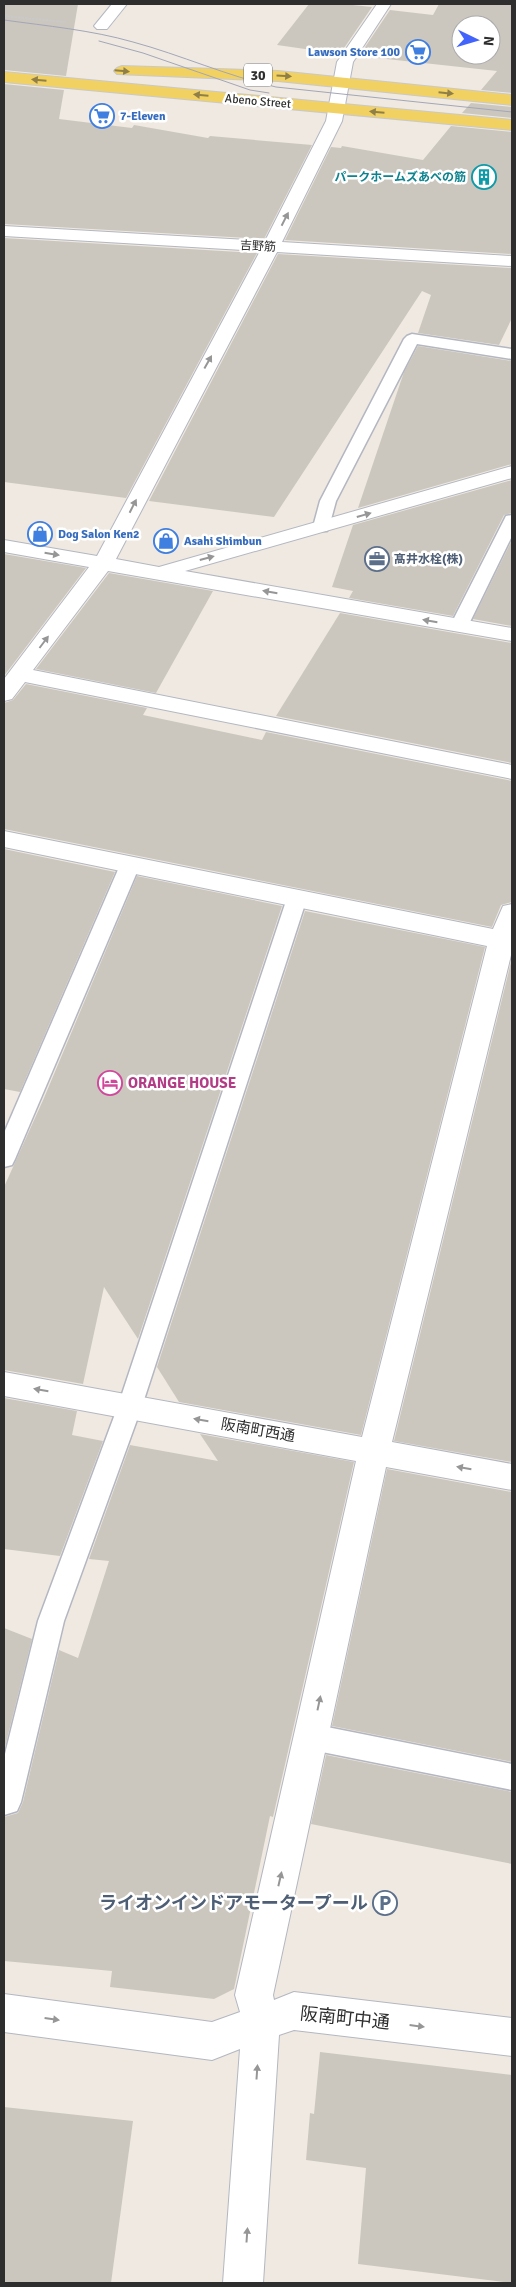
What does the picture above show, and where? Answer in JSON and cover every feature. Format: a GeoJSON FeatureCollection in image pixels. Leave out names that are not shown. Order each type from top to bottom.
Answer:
{"type":"FeatureCollection","features":[{"type":"Feature","properties":{"kind":"main road","name":"Abeno Street"},"geometry":{"type":"LineString","coordinates":[[111,70],[278,76],[512,100]]}},
{"type":"Feature","properties":{"kind":"main road","name":"Abeno Street"},"geometry":{"type":"LineString","coordinates":[[4,76],[512,125]]}},
{"type":"Feature","properties":{"kind":"street"},"geometry":{"type":"LineString","coordinates":[[102,26],[120,4]]}},
{"type":"Feature","properties":{"kind":"street"},"geometry":{"type":"LineString","coordinates":[[4,694],[104,562],[271,247],[334,121],[345,62],[384,4]]}},
{"type":"Feature","properties":{"kind":"street","name":"吉野筋"},"geometry":{"type":"LineString","coordinates":[[4,231],[512,261]]}},
{"type":"Feature","properties":{"kind":"street"},"geometry":{"type":"LineString","coordinates":[[161,572],[512,472]]}},
{"type":"Feature","properties":{"kind":"street"},"geometry":{"type":"LineString","coordinates":[[4,546],[161,572],[512,636]]}},
{"type":"Feature","properties":{"kind":"street"},"geometry":{"type":"LineString","coordinates":[[19,674],[512,772]]}},
{"type":"Feature","properties":{"kind":"street"},"geometry":{"type":"LineString","coordinates":[[4,839],[297,898],[509,931],[374,1451],[254,1995],[261,2023],[243,2283]]}},
{"type":"Feature","properties":{"kind":"street","name":"阪南町西通"},"geometry":{"type":"LineString","coordinates":[[4,1384],[512,1477]]}},
{"type":"Feature","properties":{"kind":"street","name":"阪南町中通"},"geometry":{"type":"LineString","coordinates":[[4,2013],[212,2041],[294,2011],[512,2037]]}},
{"type":"Feature","properties":{"kind":"lane"},"geometry":{"type":"LineString","coordinates":[[321,527],[328,501],[412,339],[512,354]]}},
{"type":"Feature","properties":{"kind":"lane"},"geometry":{"type":"LineString","coordinates":[[459,626],[512,520]]}},
{"type":"Feature","properties":{"kind":"lane"},"geometry":{"type":"LineString","coordinates":[[4,1159],[130,865]]}},
{"type":"Feature","properties":{"kind":"lane"},"geometry":{"type":"LineString","coordinates":[[4,1802],[7,1802],[51,1621],[130,1406],[297,898]]}},
{"type":"Feature","properties":{"kind":"lane"},"geometry":{"type":"LineString","coordinates":[[312,1737],[512,1777]]}},
{"type":"Feature","properties":{"kind":"path"},"geometry":{"type":"LineString","coordinates":[[4,16],[43,21]]}},
{"type":"Feature","properties":{"kind":"building"},"geometry":{"type":"Polygon","coordinates":[[[4,4],[78,4],[66,76],[4,70],[4,4]]]}},
{"type":"Feature","properties":{"kind":"building"},"geometry":{"type":"Polygon","coordinates":[[[309,4],[343,4],[372,7],[340,54],[277,45],[309,4]]]}},
{"type":"Feature","properties":{"kind":"building"},"geometry":{"type":"Polygon","coordinates":[[[439,4],[512,4],[512,93],[481,90],[497,71],[359,56],[390,10],[433,15],[439,4]]]}},
{"type":"Feature","properties":{"kind":"building"},"geometry":{"type":"Polygon","coordinates":[[[4,84],[64,90],[59,119],[132,128],[134,125],[208,138],[210,136],[312,145],[264,239],[4,224],[4,84]]]}},
{"type":"Feature","properties":{"kind":"building"},"geometry":{"type":"Polygon","coordinates":[[[471,103],[512,107],[512,118],[462,113],[471,103]]]}},
{"type":"Feature","properties":{"kind":"building"},"geometry":{"type":"Polygon","coordinates":[[[451,126],[512,132],[512,254],[285,240],[331,147],[341,148],[342,146],[423,160],[451,126]]]}},
{"type":"Feature","properties":{"kind":"building"},"geometry":{"type":"Polygon","coordinates":[[[4,238],[257,253],[126,498],[4,482],[4,238]]]}},
{"type":"Feature","properties":{"kind":"building"},"geometry":{"type":"Polygon","coordinates":[[[278,254],[512,268],[512,318],[499,345],[418,333],[431,295],[422,291],[274,517],[149,501],[278,254]]]}},
{"type":"Feature","properties":{"kind":"building"},"geometry":{"type":"Polygon","coordinates":[[[418,346],[512,361],[512,464],[358,508],[404,372],[418,346]]]}},
{"type":"Feature","properties":{"kind":"building"},"geometry":{"type":"Polygon","coordinates":[[[512,480],[512,513],[504,515],[453,616],[349,598],[353,591],[332,587],[353,525],[512,480]]]}},
{"type":"Feature","properties":{"kind":"building"},"geometry":{"type":"Polygon","coordinates":[[[512,540],[512,626],[473,619],[512,540]]]}},
{"type":"Feature","properties":{"kind":"building"},"geometry":{"type":"Polygon","coordinates":[[[4,554],[86,568],[4,676],[4,554]]]}},
{"type":"Feature","properties":{"kind":"building"},"geometry":{"type":"Polygon","coordinates":[[[109,573],[213,591],[156,693],[36,669],[109,573]]]}},
{"type":"Feature","properties":{"kind":"building"},"geometry":{"type":"Polygon","coordinates":[[[340,613],[512,643],[512,763],[276,716],[340,613]]]}},
{"type":"Feature","properties":{"kind":"building"},"geometry":{"type":"Polygon","coordinates":[[[26,684],[147,708],[143,715],[262,740],[266,732],[512,781],[512,902],[501,905],[492,927],[4,829],[4,703],[13,700],[26,684]]]}},
{"type":"Feature","properties":{"kind":"building"},"geometry":{"type":"Polygon","coordinates":[[[4,849],[115,872],[20,1092],[4,1089],[4,849]]]}},
{"type":"Feature","properties":{"kind":"building"},"geometry":{"type":"Polygon","coordinates":[[[137,876],[282,906],[138,1339],[104,1287],[83,1384],[4,1370],[4,1187],[44,1098],[137,876]]]}},
{"type":"Feature","properties":{"kind":"building"},"geometry":{"type":"Polygon","coordinates":[[[305,911],[485,947],[361,1435],[179,1402],[157,1367],[305,911]]]}},
{"type":"Feature","properties":{"kind":"building"},"geometry":{"type":"Polygon","coordinates":[[[512,958],[512,1462],[394,1441],[512,958]]]}},
{"type":"Feature","properties":{"kind":"building"},"geometry":{"type":"Polygon","coordinates":[[[4,1398],[77,1411],[72,1435],[103,1441],[60,1556],[4,1549],[4,1398]]]}},
{"type":"Feature","properties":{"kind":"building"},"geometry":{"type":"Polygon","coordinates":[[[200,1434],[354,1462],[273,1817],[270,1816],[234,1989],[214,1999],[110,1987],[112,1971],[4,1961],[4,1817],[18,1813],[23,1802],[59,1650],[78,1658],[109,1561],[89,1559],[130,1445],[218,1461],[200,1434]]]}},
{"type":"Feature","properties":{"kind":"building"},"geometry":{"type":"Polygon","coordinates":[[[387,1469],[512,1492],[512,1762],[332,1726],[387,1469]]]}},
{"type":"Feature","properties":{"kind":"building"},"geometry":{"type":"Polygon","coordinates":[[[4,1628],[32,1639],[4,1751],[4,1628]]]}},
{"type":"Feature","properties":{"kind":"building"},"geometry":{"type":"Polygon","coordinates":[[[326,1755],[512,1792],[512,1864],[311,1824],[326,1755]]]}},
{"type":"Feature","properties":{"kind":"building"},"geometry":{"type":"Polygon","coordinates":[[[320,2052],[512,2075],[512,2283],[358,2264],[366,2168],[306,2160],[310,2113],[314,2114],[320,2052]]]}},
{"type":"Feature","properties":{"kind":"building"},"geometry":{"type":"Polygon","coordinates":[[[4,2107],[133,2121],[111,2283],[4,2283],[4,2107]]]}},
{"type":"Feature","properties":{"kind":"tram line"},"geometry":{"type":"LineString","coordinates":[[4,20],[101,34],[151,47],[276,87],[512,112]]}},
{"type":"Feature","properties":{"kind":"tram line"},"geometry":{"type":"LineString","coordinates":[[99,41],[143,53],[250,90],[269,93]]}},
{"type":"Feature","properties":{"kind":"place","name":"Lawson Store 100"},"geometry":{"type":"Point","coordinates":[418,52]}},
{"type":"Feature","properties":{"kind":"place","name":"7-Eleven"},"geometry":{"type":"Point","coordinates":[102,116]}},
{"type":"Feature","properties":{"kind":"place","name":"パークホームズあべの筋"},"geometry":{"type":"Point","coordinates":[484,177]}},
{"type":"Feature","properties":{"kind":"place","name":"Dog Salon Ken2"},"geometry":{"type":"Point","coordinates":[40,534]}},
{"type":"Feature","properties":{"kind":"place","name":"Asahi Shimbun"},"geometry":{"type":"Point","coordinates":[166,541]}},
{"type":"Feature","properties":{"kind":"place","name":"髙井水栓(株)"},"geometry":{"type":"Point","coordinates":[377,559]}},
{"type":"Feature","properties":{"kind":"place","name":"ORANGE HOUSE"},"geometry":{"type":"Point","coordinates":[110,1083]}},
{"type":"Feature","properties":{"kind":"place","name":"ライオンインドアモータープール"},"geometry":{"type":"Point","coordinates":[385,1903]}}]}
